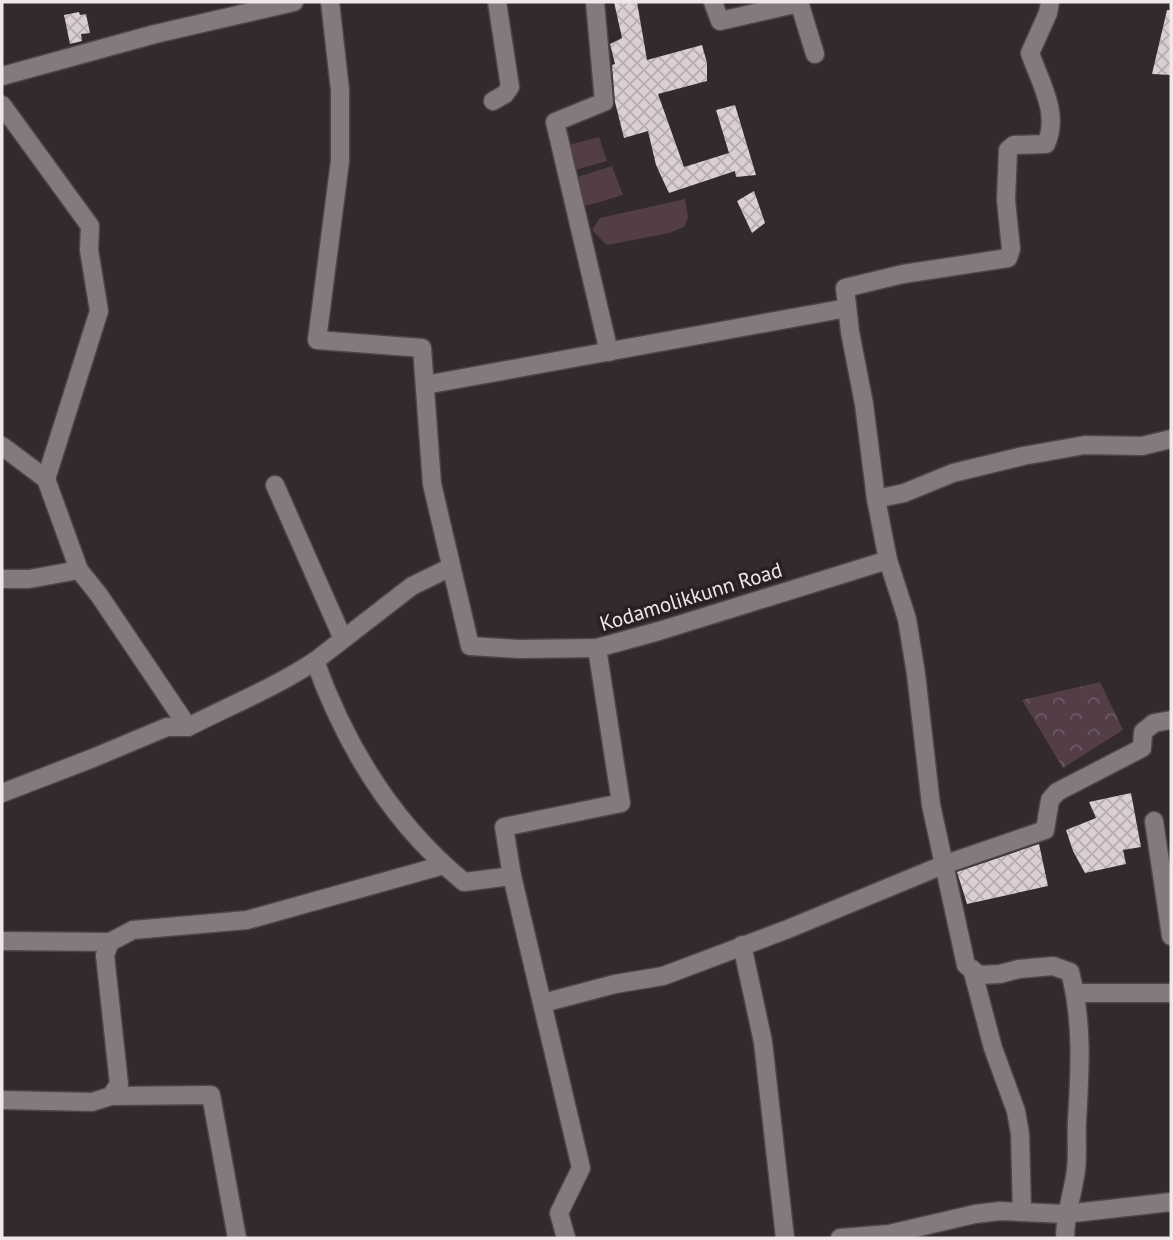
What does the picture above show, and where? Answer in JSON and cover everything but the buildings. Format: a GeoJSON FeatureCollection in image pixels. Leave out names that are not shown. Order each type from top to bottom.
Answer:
{"type":"FeatureCollection","features":[{"type":"Feature","properties":{"kind":"street"},"geometry":{"type":"LineString","coordinates":[[2,76],[155,34],[294,2]]}},
{"type":"Feature","properties":{"kind":"street"},"geometry":{"type":"LineString","coordinates":[[330,2],[340,90],[340,161],[317,340],[422,348],[432,484],[470,646],[519,649],[597,648]]}},
{"type":"Feature","properties":{"kind":"street"},"geometry":{"type":"LineString","coordinates":[[493,101],[505,94],[510,87],[497,2]]}},
{"type":"Feature","properties":{"kind":"street"},"geometry":{"type":"LineString","coordinates":[[595,2],[604,102],[555,122],[609,352]]}},
{"type":"Feature","properties":{"kind":"street"},"geometry":{"type":"LineString","coordinates":[[712,2],[720,21],[799,2],[815,54]]}},
{"type":"Feature","properties":{"kind":"street"},"geometry":{"type":"LineString","coordinates":[[1050,2],[1048,13],[1030,53],[1052,116],[1051,133],[1046,144],[1014,145],[1008,150],[1006,200],[1011,248],[1008,258],[903,274],[845,288],[876,499],[888,560],[907,619],[931,805],[966,965],[979,975],[1054,966],[1070,972],[1076,993],[1080,1089],[1077,1167],[1065,1214],[1065,1238]]}},
{"type":"Feature","properties":{"kind":"street"},"geometry":{"type":"LineString","coordinates":[[2,105],[90,226],[89,250],[99,311],[46,479]]}},
{"type":"Feature","properties":{"kind":"street"},"geometry":{"type":"LineString","coordinates":[[425,385],[847,308]]}},
{"type":"Feature","properties":{"kind":"street"},"geometry":{"type":"LineString","coordinates":[[876,499],[904,493],[953,473],[1023,456],[1085,445],[1142,446],[1171,439]]}},
{"type":"Feature","properties":{"kind":"street"},"geometry":{"type":"LineString","coordinates":[[2,446],[46,479],[79,570],[99,595],[188,727]]}},
{"type":"Feature","properties":{"kind":"street"},"geometry":{"type":"LineString","coordinates":[[275,485],[343,639]]}},
{"type":"Feature","properties":{"kind":"street","name":"Kodamolikkunn Road"},"geometry":{"type":"LineString","coordinates":[[512,876],[504,827],[621,803],[597,648],[888,560]]}},
{"type":"Feature","properties":{"kind":"street"},"geometry":{"type":"LineString","coordinates":[[2,793],[167,727],[188,727],[263,692],[314,661],[412,586],[451,567]]}},
{"type":"Feature","properties":{"kind":"street"},"geometry":{"type":"LineString","coordinates":[[2,579],[29,579],[79,570]]}},
{"type":"Feature","properties":{"kind":"street"},"geometry":{"type":"LineString","coordinates":[[314,661],[344,733],[371,779],[444,865],[464,882],[512,876],[581,1168],[559,1213],[566,1238]]}},
{"type":"Feature","properties":{"kind":"street"},"geometry":{"type":"LineString","coordinates":[[543,1003],[615,984],[663,976],[788,929],[943,865],[1045,830],[1050,800],[1056,792],[1142,748],[1143,732],[1154,723],[1171,720]]}},
{"type":"Feature","properties":{"kind":"street"},"geometry":{"type":"LineString","coordinates":[[1154,821],[1171,936]]}},
{"type":"Feature","properties":{"kind":"street"},"geometry":{"type":"LineString","coordinates":[[2,941],[110,942],[133,930],[247,920],[444,865]]}},
{"type":"Feature","properties":{"kind":"street"},"geometry":{"type":"LineString","coordinates":[[110,942],[105,955],[119,1084],[111,1096]]}},
{"type":"Feature","properties":{"kind":"street"},"geometry":{"type":"LineString","coordinates":[[742,945],[762,1042],[785,1238]]}},
{"type":"Feature","properties":{"kind":"street"},"geometry":{"type":"LineString","coordinates":[[972,969],[993,1048],[1016,1111],[1020,1134],[1022,1212]]}},
{"type":"Feature","properties":{"kind":"street"},"geometry":{"type":"LineString","coordinates":[[1076,993],[1171,993]]}},
{"type":"Feature","properties":{"kind":"street"},"geometry":{"type":"LineString","coordinates":[[2,1100],[92,1102],[111,1096],[211,1096],[237,1238]]}},
{"type":"Feature","properties":{"kind":"street"},"geometry":{"type":"LineString","coordinates":[[840,1238],[889,1234],[975,1214],[1065,1214],[1171,1202]]}},
{"type":"Feature","properties":{"kind":"green space"},"geometry":{"type":"Polygon","coordinates":[[[599,137],[607,161],[561,174],[554,149],[599,137]]]}},
{"type":"Feature","properties":{"kind":"green space"},"geometry":{"type":"Polygon","coordinates":[[[612,166],[623,195],[569,211],[562,182],[612,166]]]}},
{"type":"Feature","properties":{"kind":"green space"},"geometry":{"type":"Polygon","coordinates":[[[685,199],[688,217],[684,227],[669,233],[607,245],[592,230],[600,218],[685,199]]]}},
{"type":"Feature","properties":{"kind":"green space"},"geometry":{"type":"Polygon","coordinates":[[[1100,682],[1123,730],[1063,768],[1022,700],[1100,682]]]}}]}
